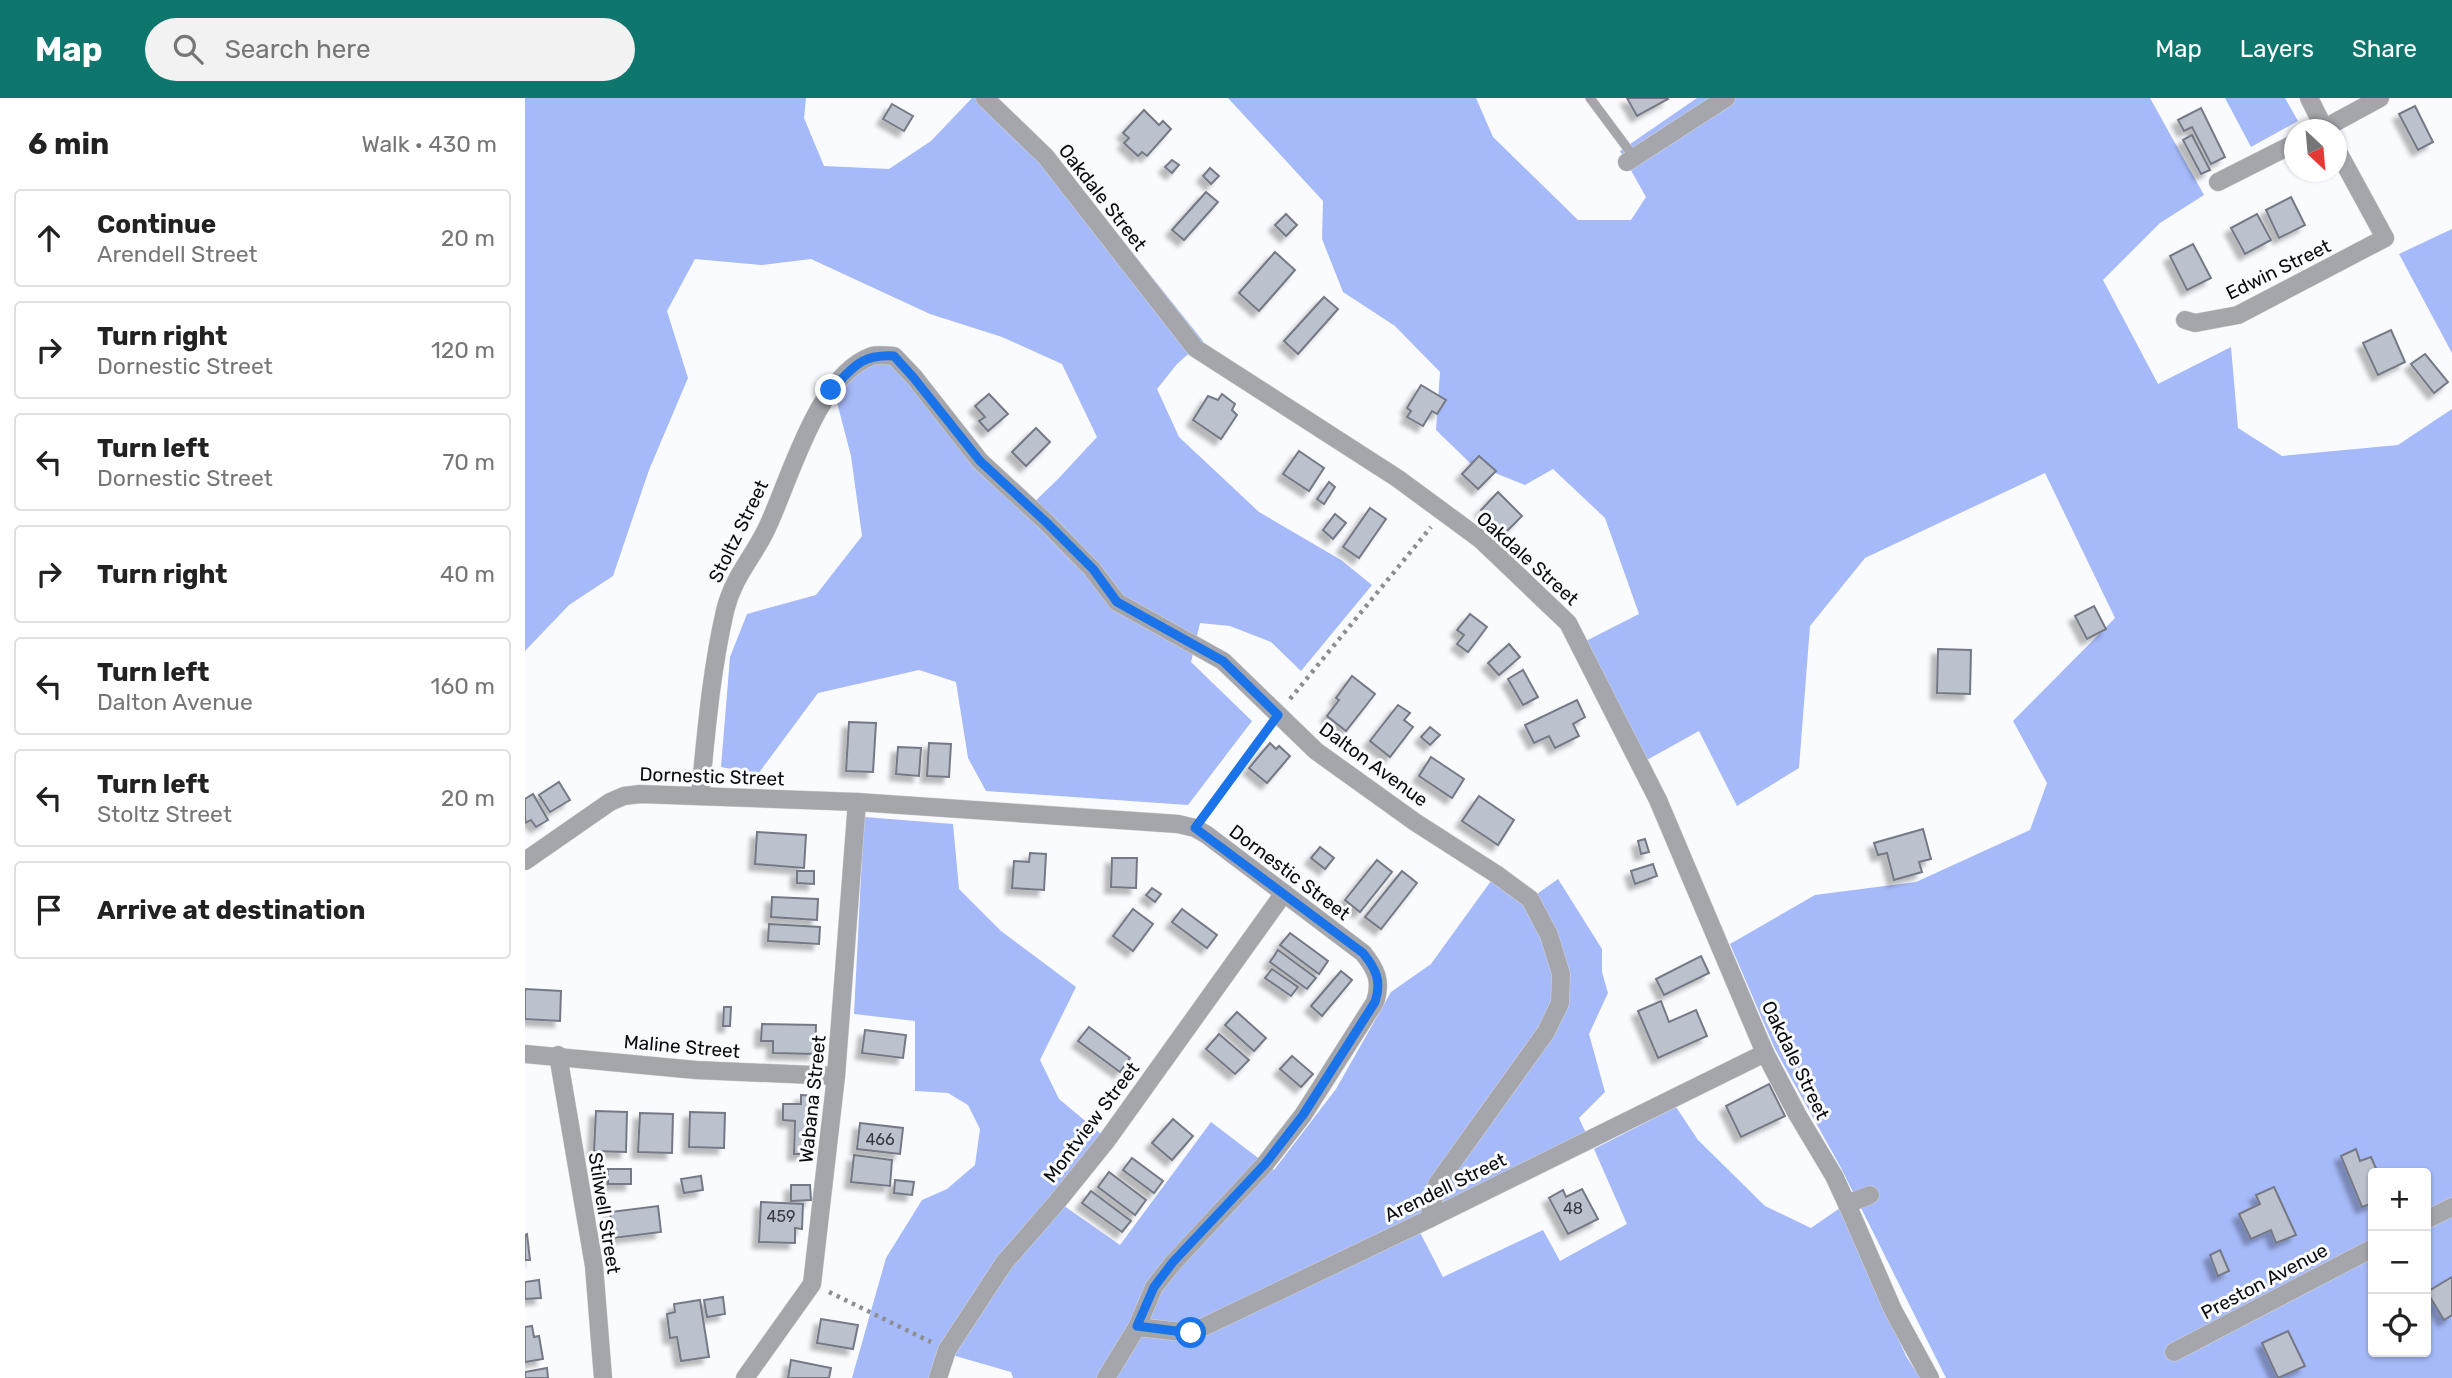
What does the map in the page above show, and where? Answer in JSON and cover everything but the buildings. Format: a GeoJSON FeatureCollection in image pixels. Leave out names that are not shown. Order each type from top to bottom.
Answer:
{"type":"FeatureCollection","features":[{"type":"Feature","properties":{"kind":"street","name":"Oakdale Street"},"geometry":{"type":"LineString","coordinates":[[985,98],[1046,157],[1195,348],[1397,478],[1470,531],[1568,623],[1658,800],[1765,1053],[1834,1177],[1893,1310],[1930,1378]]}},
{"type":"Feature","properties":{"kind":"street"},"geometry":{"type":"LineString","coordinates":[[1631,160],[1726,98]]}},
{"type":"Feature","properties":{"kind":"street"},"geometry":{"type":"LineString","coordinates":[[2309,98],[2319,119]]}},
{"type":"Feature","properties":{"kind":"street"},"geometry":{"type":"LineString","coordinates":[[2342,119],[2380,98]]}},
{"type":"Feature","properties":{"kind":"street"},"geometry":{"type":"LineString","coordinates":[[2218,182],[2284,148]]}},
{"type":"Feature","properties":{"kind":"street","name":"Edwin Street"},"geometry":{"type":"LineString","coordinates":[[2185,320],[2195,323],[2238,314],[2385,238],[2347,170]]}},
{"type":"Feature","properties":{"kind":"street","name":"Dalton Avenue"},"geometry":{"type":"LineString","coordinates":[[874,355],[894,356],[980,461],[1093,569],[1117,602],[1223,661],[1316,751],[1530,899],[1549,935],[1562,974],[1560,1003],[1546,1032],[1437,1184],[1429,1219]]}},
{"type":"Feature","properties":{"kind":"street","name":"Stoltz Street"},"geometry":{"type":"LineString","coordinates":[[700,796],[709,699],[725,608],[740,570],[765,532],[797,451],[831,390],[856,365],[874,355]]}},
{"type":"Feature","properties":{"kind":"street","name":"Dornestic Street"},"geometry":{"type":"LineString","coordinates":[[525,861],[610,802],[624,796],[640,794],[857,802],[1178,824],[1195,828],[1363,953],[1373,966],[1380,988],[1375,1002],[1303,1115],[1265,1164],[1173,1262],[1154,1287],[1137,1326],[1106,1378]]}},
{"type":"Feature","properties":{"kind":"street","name":"Wabana Street"},"geometry":{"type":"LineString","coordinates":[[745,1378],[812,1284],[837,1076],[857,802]]}},
{"type":"Feature","properties":{"kind":"street","name":"Montview Street"},"geometry":{"type":"LineString","coordinates":[[938,1378],[947,1350],[1004,1264],[1107,1140],[1284,893]]}},
{"type":"Feature","properties":{"kind":"street","name":"Arendell Street"},"geometry":{"type":"LineString","coordinates":[[1137,1326],[1191,1333],[1765,1053]]}},
{"type":"Feature","properties":{"kind":"street","name":"Maline Street"},"geometry":{"type":"LineString","coordinates":[[525,1054],[696,1070],[837,1076]]}},
{"type":"Feature","properties":{"kind":"street","name":"Stilwell Street"},"geometry":{"type":"LineString","coordinates":[[558,1055],[594,1266],[603,1378]]}},
{"type":"Feature","properties":{"kind":"street"},"geometry":{"type":"LineString","coordinates":[[1847,1204],[1870,1195]]}},
{"type":"Feature","properties":{"kind":"street"},"geometry":{"type":"LineString","coordinates":[[2431,1218],[2452,1207]]}},
{"type":"Feature","properties":{"kind":"street","name":"Preston Avenue"},"geometry":{"type":"LineString","coordinates":[[2174,1352],[2368,1251]]}},
{"type":"Feature","properties":{"kind":"lane"},"geometry":{"type":"LineString","coordinates":[[1590,98],[1631,160]]}},
{"type":"Feature","properties":{"kind":"path"},"geometry":{"type":"LineString","coordinates":[[1195,828],[1278,715],[1432,526]]}},
{"type":"Feature","properties":{"kind":"path"},"geometry":{"type":"LineString","coordinates":[[812,1284],[947,1350]]}},
{"type":"Feature","properties":{"kind":"shaded area"},"geometry":{"type":"Polygon","coordinates":[[[525,98],[806,98],[804,118],[824,166],[889,169],[931,141],[972,98],[994,98],[1050,149],[1203,341],[1177,364],[1157,389],[1179,437],[1259,512],[1341,560],[1372,585],[1301,671],[1271,642],[1230,626],[1200,623],[1191,662],[1252,721],[1188,805],[986,791],[968,758],[956,682],[919,670],[818,693],[758,774],[721,767],[730,657],[747,614],[816,595],[862,536],[851,456],[834,391],[874,360],[892,361],[1025,511],[1097,437],[1062,364],[1002,337],[930,314],[811,259],[761,265],[695,259],[667,311],[688,378],[649,470],[613,576],[569,605],[525,651],[525,98]]]}},
{"type":"Feature","properties":{"kind":"shaded area"},"geometry":{"type":"Polygon","coordinates":[[[1228,98],[1476,98],[1493,137],[1578,220],[1631,220],[1646,197],[1620,151],[1697,98],[2150,98],[2204,195],[2160,223],[2103,280],[2158,384],[2231,347],[2238,428],[2282,456],[2398,445],[2452,409],[2452,1378],[1946,1378],[1841,1168],[1775,1049],[1730,944],[1815,895],[1916,882],[2030,830],[2047,783],[2013,721],[2115,618],[2045,473],[1865,558],[1810,626],[1799,768],[1737,806],[1699,731],[1645,761],[1586,641],[1639,614],[1605,518],[1553,469],[1525,485],[1470,463],[1436,430],[1440,372],[1395,326],[1343,292],[1322,239],[1323,201],[1228,98]]]}},
{"type":"Feature","properties":{"kind":"shaded area"},"geometry":{"type":"Polygon","coordinates":[[[2225,98],[2285,98],[2297,119],[2284,119],[2284,129],[2251,147],[2225,98]]]}},
{"type":"Feature","properties":{"kind":"shaded area"},"geometry":{"type":"Polygon","coordinates":[[[2452,229],[2452,353],[2399,254],[2452,229]]]}},
{"type":"Feature","properties":{"kind":"shaded area"},"geometry":{"type":"Polygon","coordinates":[[[864,817],[953,824],[959,889],[1001,931],[1076,987],[1040,1060],[1059,1099],[1101,1134],[1050,1196],[1120,1245],[1211,1122],[1274,1170],[1336,1089],[1391,992],[1431,964],[1496,874],[1530,899],[1558,879],[1602,949],[1602,972],[1608,993],[1589,1034],[1605,1092],[1579,1118],[1586,1133],[1412,1217],[1443,1277],[1543,1230],[1560,1261],[1627,1224],[1594,1149],[1676,1107],[1698,1140],[1765,1206],[1811,1228],[1840,1208],[1906,1356],[1920,1378],[1013,1378],[1011,1372],[952,1355],[932,1378],[852,1378],[886,1258],[922,1200],[947,1189],[975,1165],[980,1129],[968,1105],[948,1093],[915,1091],[915,1021],[854,1014],[864,817]]]}},
{"type":"Feature","properties":{"kind":"route"},"geometry":{"type":"LineString","coordinates":[[831,390],[856,365],[874,355],[894,356],[980,461],[1093,569],[1117,602],[1223,661],[1278,715],[1195,828],[1363,953],[1373,966],[1380,988],[1375,1002],[1303,1115],[1265,1164],[1173,1262],[1154,1287],[1137,1326],[1191,1333]]}}]}
